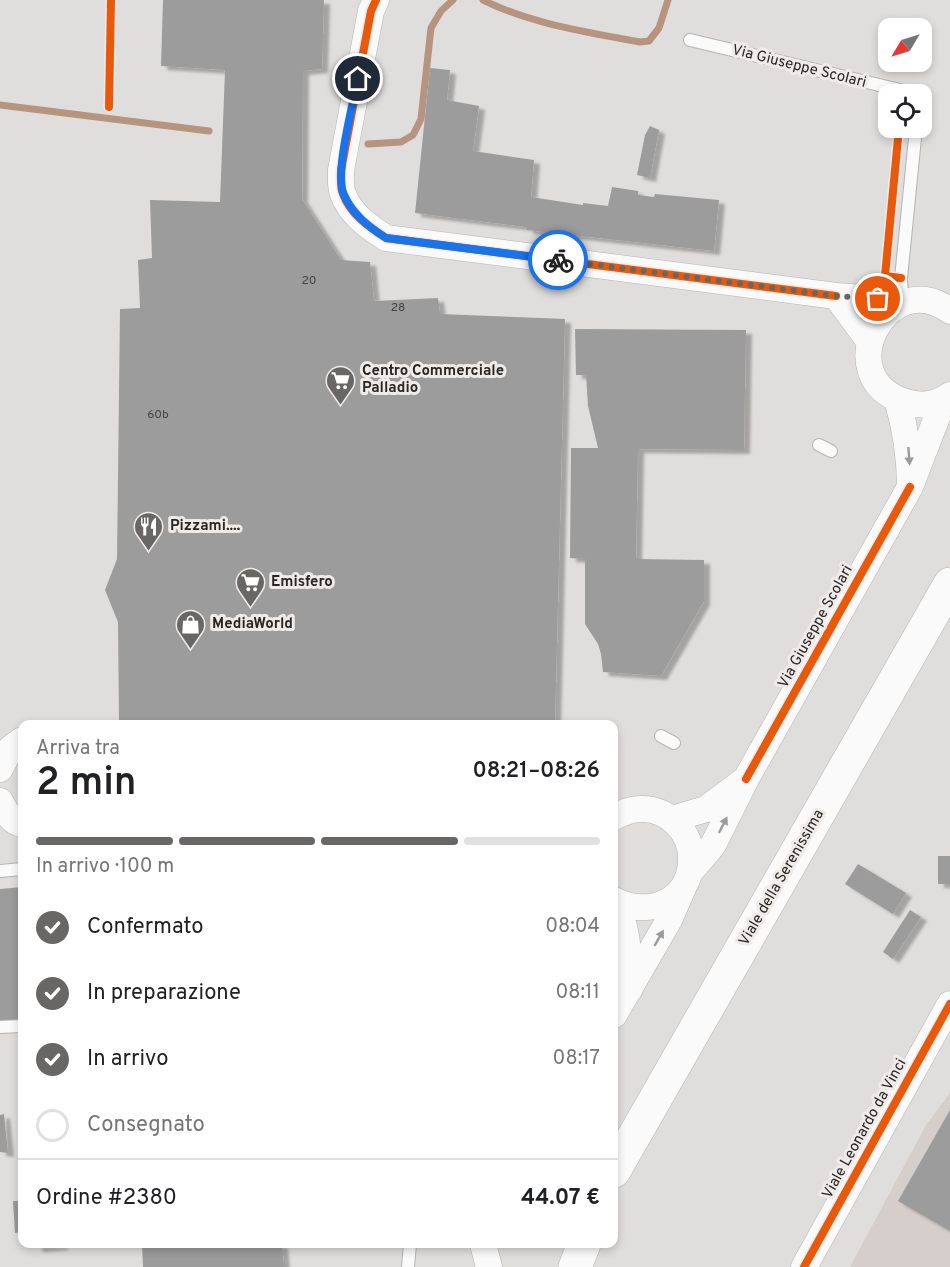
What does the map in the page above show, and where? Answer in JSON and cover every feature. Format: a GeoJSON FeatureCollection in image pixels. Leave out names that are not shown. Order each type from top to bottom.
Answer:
{"type":"FeatureCollection","features":[{"type":"Feature","properties":{"kind":"main road","name":"Viale della Serenissima"},"geometry":{"type":"LineString","coordinates":[[618,1164],[950,584]]}},
{"type":"Feature","properties":{"kind":"main road"},"geometry":{"type":"LineString","coordinates":[[575,1267],[582,1248]]}},
{"type":"Feature","properties":{"kind":"street"},"geometry":{"type":"LineString","coordinates":[[376,0],[371,11],[341,170],[342,193],[354,212],[367,225],[386,238],[836,296],[878,299],[899,305]]}},
{"type":"Feature","properties":{"kind":"street"},"geometry":{"type":"LineString","coordinates":[[836,296],[869,341]]}},
{"type":"Feature","properties":{"kind":"street"},"geometry":{"type":"LineString","coordinates":[[910,487],[907,435],[897,399],[885,391],[875,379],[870,365],[869,341],[884,315],[899,305],[917,301],[931,302],[950,311]]}},
{"type":"Feature","properties":{"kind":"street","name":"Via Giuseppe Scolari"},"geometry":{"type":"LineString","coordinates":[[897,399],[913,404],[929,404],[947,397]]}},
{"type":"Feature","properties":{"kind":"street","name":"Via Giuseppe Scolari"},"geometry":{"type":"LineString","coordinates":[[618,903],[638,909],[652,908],[666,903],[677,894],[713,845],[746,779],[910,487],[947,397]]}},
{"type":"Feature","properties":{"kind":"street"},"geometry":{"type":"LineString","coordinates":[[0,769],[13,742]]}},
{"type":"Feature","properties":{"kind":"street","name":"Via Giuseppe Scolari"},"geometry":{"type":"LineString","coordinates":[[618,1008],[669,920],[688,877],[692,858],[689,843],[682,830],[672,819],[706,808],[746,779]]}},
{"type":"Feature","properties":{"kind":"street"},"geometry":{"type":"LineString","coordinates":[[0,801],[13,823]]}},
{"type":"Feature","properties":{"kind":"street"},"geometry":{"type":"LineString","coordinates":[[618,815],[642,808],[663,813],[672,819]]}},
{"type":"Feature","properties":{"kind":"street","name":"Via Giuseppe Scolari"},"geometry":{"type":"LineString","coordinates":[[618,909],[627,939],[630,989]]}},
{"type":"Feature","properties":{"kind":"street","name":"Viale Leonardo da Vinci"},"geometry":{"type":"LineString","coordinates":[[804,1267],[950,1004]]}},
{"type":"Feature","properties":{"kind":"street"},"geometry":{"type":"LineString","coordinates":[[484,1248],[489,1267]]}},
{"type":"Feature","properties":{"kind":"lane","name":"Via Giuseppe Scolari"},"geometry":{"type":"LineString","coordinates":[[690,40],[878,85]]}},
{"type":"Feature","properties":{"kind":"lane"},"geometry":{"type":"LineString","coordinates":[[899,305],[915,138]]}},
{"type":"Feature","properties":{"kind":"lane"},"geometry":{"type":"LineString","coordinates":[[819,445],[831,451]]}},
{"type":"Feature","properties":{"kind":"lane"},"geometry":{"type":"LineString","coordinates":[[661,736],[674,743]]}},
{"type":"Feature","properties":{"kind":"lane"},"geometry":{"type":"LineString","coordinates":[[0,871],[18,869]]}},
{"type":"Feature","properties":{"kind":"lane"},"geometry":{"type":"LineString","coordinates":[[0,1027],[18,1026]]}},
{"type":"Feature","properties":{"kind":"lane"},"geometry":{"type":"LineString","coordinates":[[408,1267],[410,1248]]}},
{"type":"Feature","properties":{"kind":"shaded area"},"geometry":{"type":"Polygon","coordinates":[[[950,1093],[950,1267],[850,1267],[926,1125],[950,1093]]]}},
{"type":"Feature","properties":{"kind":"building","name":"Centro Commerciale Palladio"},"geometry":{"type":"Polygon","coordinates":[[[163,0],[324,0],[322,69],[303,71],[302,199],[341,260],[370,262],[374,301],[438,298],[440,314],[565,319],[555,720],[119,720],[118,622],[105,590],[117,559],[120,309],[140,308],[138,260],[152,258],[150,200],[220,202],[225,70],[161,66],[163,0]]]}},
{"type":"Feature","properties":{"kind":"building"},"geometry":{"type":"Polygon","coordinates":[[[430,68],[450,70],[447,100],[479,106],[473,151],[534,160],[531,197],[583,205],[583,203],[608,206],[612,187],[638,191],[638,195],[654,197],[655,194],[719,200],[714,251],[527,230],[527,227],[415,213],[430,68]]]}},
{"type":"Feature","properties":{"kind":"building"},"geometry":{"type":"Polygon","coordinates":[[[650,126],[659,130],[650,178],[637,175],[645,135],[650,126]]]}},
{"type":"Feature","properties":{"kind":"building"},"geometry":{"type":"Polygon","coordinates":[[[575,329],[746,330],[744,450],[638,449],[636,559],[704,560],[704,601],[661,676],[603,672],[598,644],[585,624],[585,559],[570,558],[571,448],[598,448],[588,406],[586,375],[576,375],[575,329]]]}},
{"type":"Feature","properties":{"kind":"building"},"geometry":{"type":"Polygon","coordinates":[[[938,856],[950,856],[950,884],[938,884],[938,856]]]}},
{"type":"Feature","properties":{"kind":"building"},"geometry":{"type":"Polygon","coordinates":[[[858,864],[906,893],[893,914],[845,884],[858,864]]]}},
{"type":"Feature","properties":{"kind":"building"},"geometry":{"type":"Polygon","coordinates":[[[18,887],[18,1020],[0,1021],[0,889],[18,887]]]}},
{"type":"Feature","properties":{"kind":"building"},"geometry":{"type":"Polygon","coordinates":[[[910,910],[921,917],[893,959],[883,952],[910,910]]]}},
{"type":"Feature","properties":{"kind":"building"},"geometry":{"type":"Polygon","coordinates":[[[950,1110],[950,1231],[898,1201],[950,1110]]]}},
{"type":"Feature","properties":{"kind":"building"},"geometry":{"type":"Polygon","coordinates":[[[4,1114],[8,1153],[0,1152],[0,1115],[4,1114]]]}},
{"type":"Feature","properties":{"kind":"building"},"geometry":{"type":"Polygon","coordinates":[[[13,1201],[18,1201],[18,1233],[15,1233],[13,1201]]]}},
{"type":"Feature","properties":{"kind":"building"},"geometry":{"type":"Polygon","coordinates":[[[142,1248],[282,1248],[284,1267],[143,1267],[142,1248]]]}},
{"type":"Feature","properties":{"kind":"waterway"},"geometry":{"type":"LineString","coordinates":[[368,144],[401,142],[413,135],[421,119],[431,28],[441,11],[453,0]]}},
{"type":"Feature","properties":{"kind":"waterway"},"geometry":{"type":"LineString","coordinates":[[483,0],[540,21],[640,42],[649,41],[659,28],[668,0]]}},
{"type":"Feature","properties":{"kind":"waterway"},"geometry":{"type":"LineString","coordinates":[[0,105],[209,131]]}},
{"type":"Feature","properties":{"kind":"cycle path"},"geometry":{"type":"LineString","coordinates":[[109,107],[111,0]]}},
{"type":"Feature","properties":{"kind":"cycle path"},"geometry":{"type":"LineString","coordinates":[[376,0],[371,11],[341,170],[341,188],[355,214],[386,238],[836,296]]}},
{"type":"Feature","properties":{"kind":"cycle path"},"geometry":{"type":"LineString","coordinates":[[898,138],[885,276],[901,278]]}},
{"type":"Feature","properties":{"kind":"cycle path"},"geometry":{"type":"LineString","coordinates":[[746,779],[910,487]]}},
{"type":"Feature","properties":{"kind":"cycle path"},"geometry":{"type":"LineString","coordinates":[[804,1267],[950,1004]]}},
{"type":"Feature","properties":{"kind":"way so far"},"geometry":{"type":"LineString","coordinates":[[558,260],[836,296],[878,299]]}},
{"type":"Feature","properties":{"kind":"place","name":"Centro Commerciale Palladio"},"geometry":{"type":"Point","coordinates":[341,406]}},
{"type":"Feature","properties":{"kind":"place","name":"Pizzami...."},"geometry":{"type":"Point","coordinates":[149,552]}},
{"type":"Feature","properties":{"kind":"place","name":"Emisfero"},"geometry":{"type":"Point","coordinates":[250,608]}},
{"type":"Feature","properties":{"kind":"place","name":"MediaWorld"},"geometry":{"type":"Point","coordinates":[191,650]}},
{"type":"Feature","properties":{"kind":"route"},"geometry":{"type":"LineString","coordinates":[[358,79],[341,170],[342,193],[354,212],[367,225],[386,238],[558,260]]}}]}
